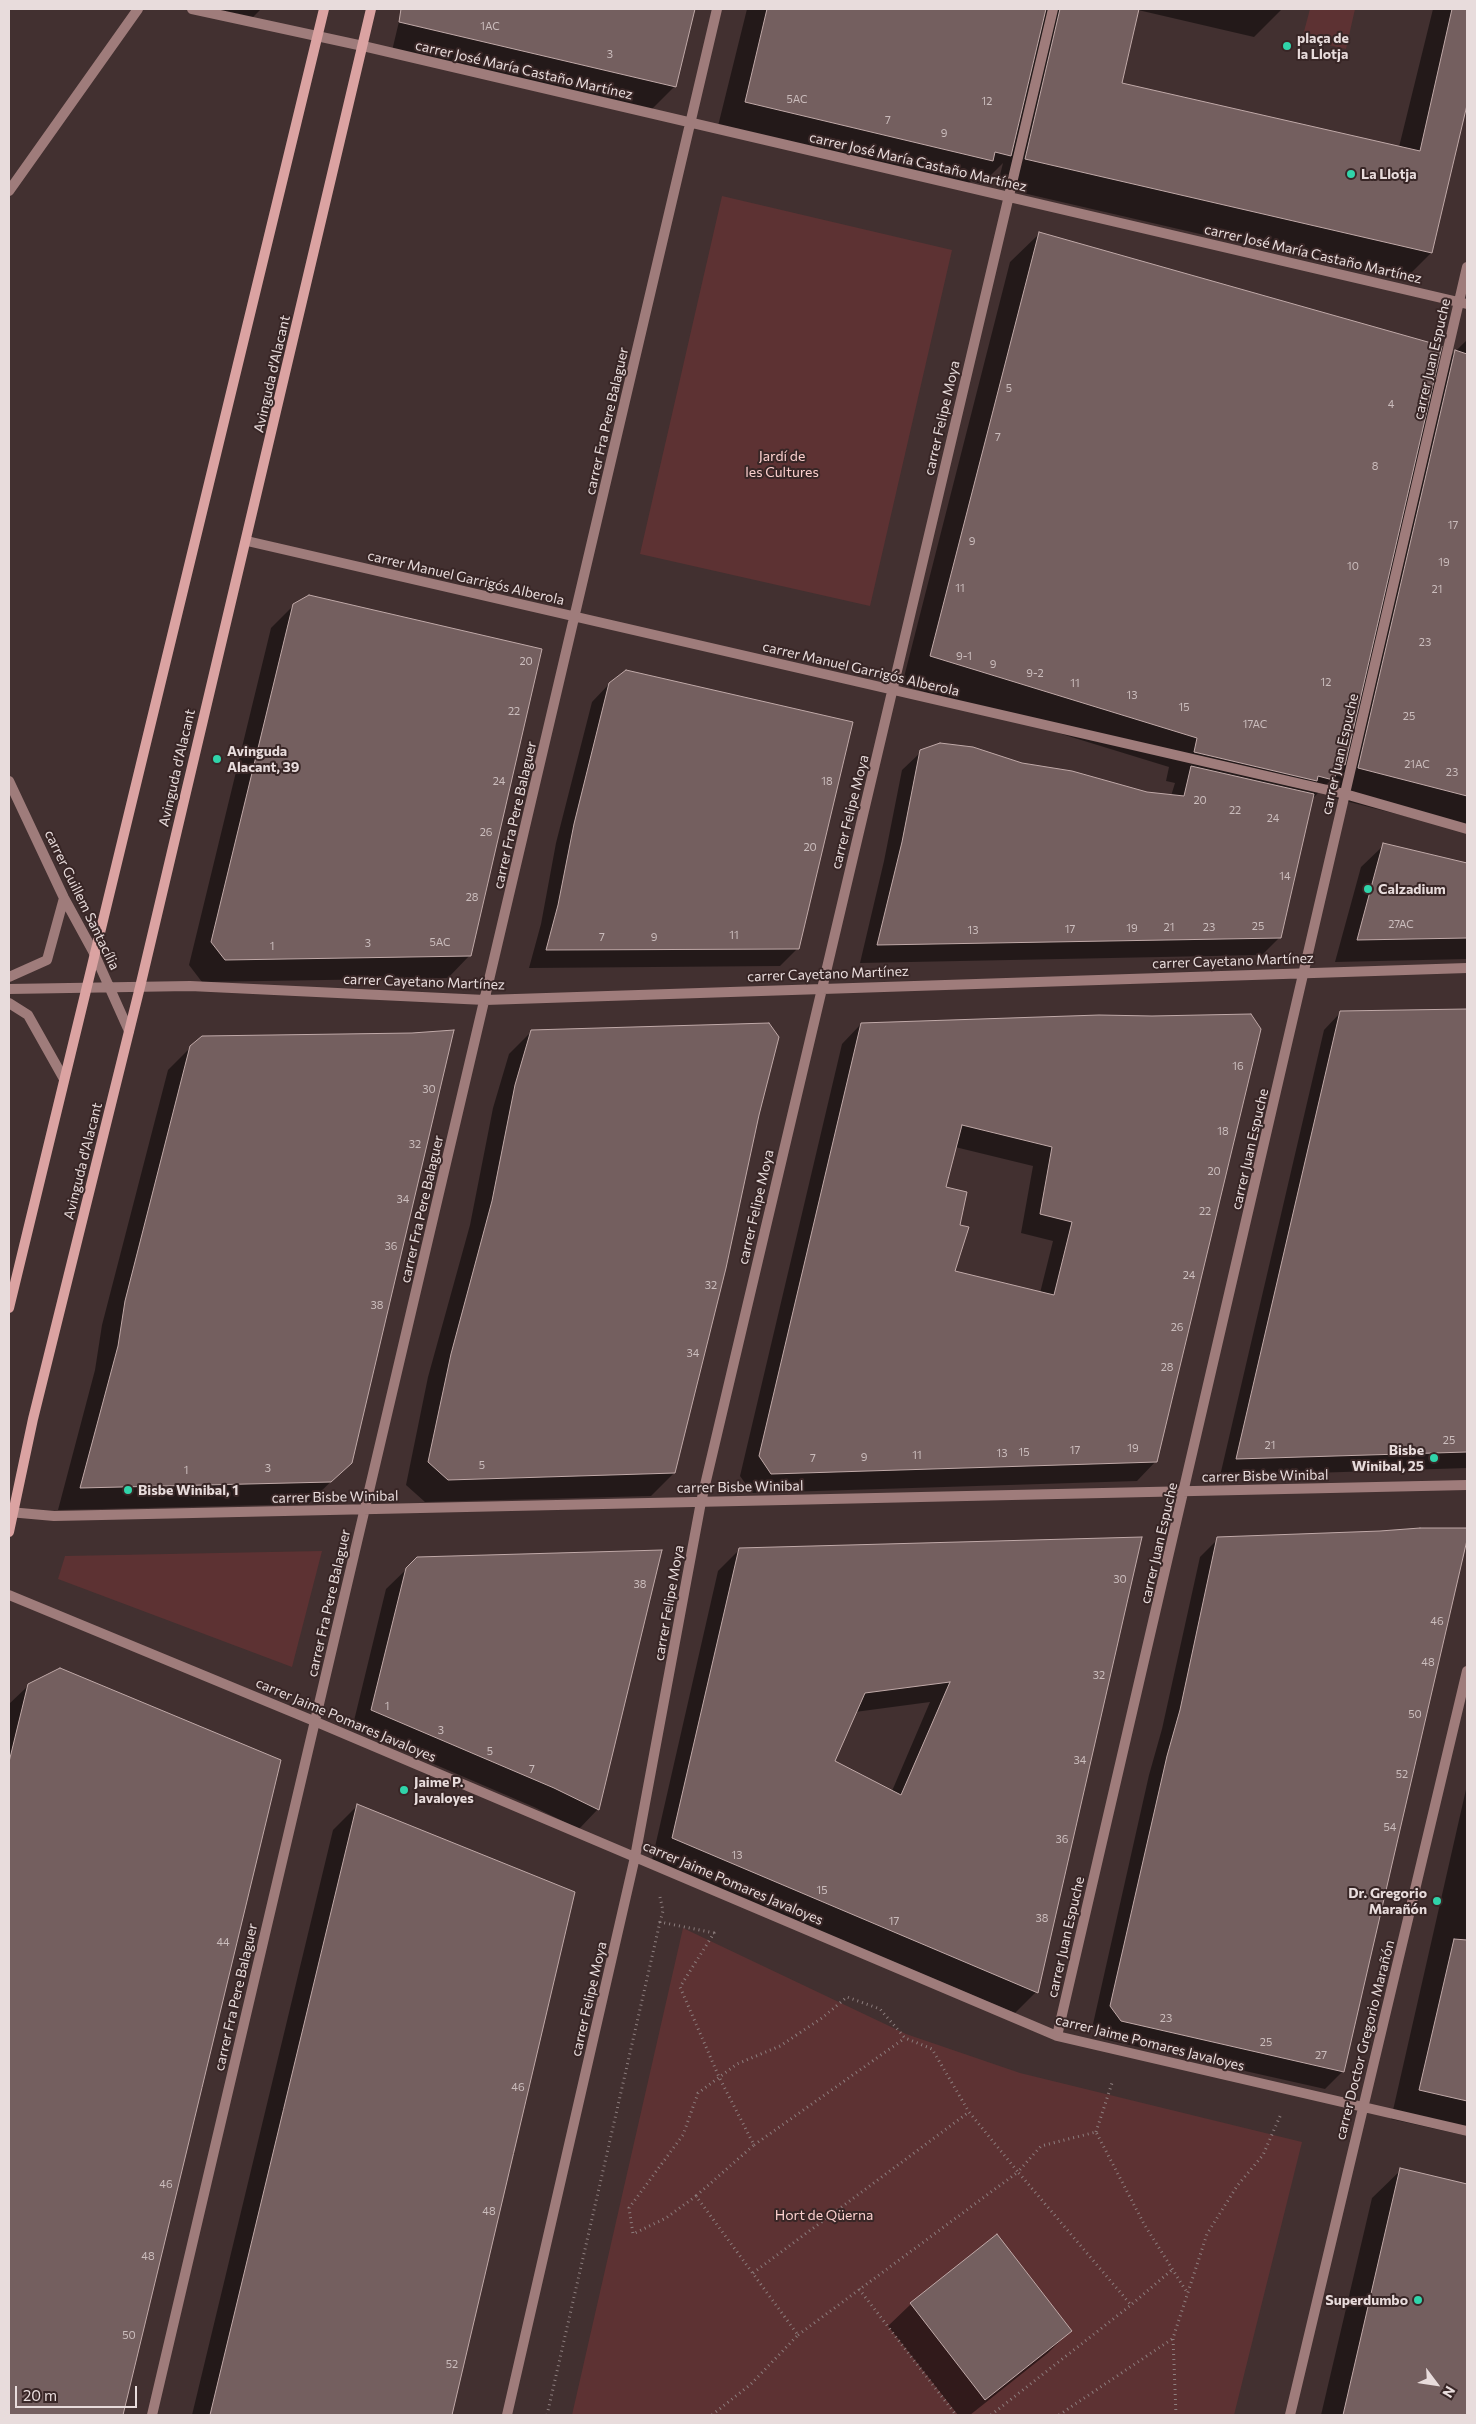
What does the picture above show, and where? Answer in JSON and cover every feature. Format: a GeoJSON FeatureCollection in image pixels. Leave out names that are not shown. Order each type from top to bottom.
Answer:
{"type":"FeatureCollection","features":[{"type":"Feature","properties":{"kind":"main road"},"geometry":{"type":"LineString","coordinates":[[9,1308],[324,9]]}},
{"type":"Feature","properties":{"kind":"main road","name":"Avinguda d'Alacant"},"geometry":{"type":"LineString","coordinates":[[9,1532],[11,1512],[33,1419],[140,987],[211,681],[247,541],[371,9]]}},
{"type":"Feature","properties":{"kind":"street"},"geometry":{"type":"LineString","coordinates":[[9,191],[138,9]]}},
{"type":"Feature","properties":{"kind":"street","name":"carrer José María Castaño Martínez"},"geometry":{"type":"LineString","coordinates":[[192,9],[363,46],[690,124],[1463,303]]}},
{"type":"Feature","properties":{"kind":"street","name":"carrer Fra Pere Balaguer"},"geometry":{"type":"LineString","coordinates":[[152,2415],[314,1721],[576,618],[717,9]]}},
{"type":"Feature","properties":{"kind":"street","name":"carrer Felipe Moya"},"geometry":{"type":"LineString","coordinates":[[507,2415],[636,1857],[701,1502],[821,988],[894,691],[1053,9]]}},
{"type":"Feature","properties":{"kind":"street","name":"carrer Juan Espuche"},"geometry":{"type":"LineString","coordinates":[[1057,2036],[1185,1492],[1345,794],[1463,303],[1467,267]]}},
{"type":"Feature","properties":{"kind":"street","name":"carrer Manuel Garrigós Alberola"},"geometry":{"type":"LineString","coordinates":[[247,541],[1345,794],[1467,828]]}},
{"type":"Feature","properties":{"kind":"street","name":"carrer Guillem Santacília"},"geometry":{"type":"LineString","coordinates":[[9,781],[64,898],[94,953],[129,1031]]}},
{"type":"Feature","properties":{"kind":"street"},"geometry":{"type":"LineString","coordinates":[[9,978],[47,960],[64,898]]}},
{"type":"Feature","properties":{"kind":"street","name":"carrer Cayetano Martínez"},"geometry":{"type":"LineString","coordinates":[[9,989],[190,986],[486,1000],[1467,968]]}},
{"type":"Feature","properties":{"kind":"street"},"geometry":{"type":"LineString","coordinates":[[9,1003],[28,1015],[64,1079]]}},
{"type":"Feature","properties":{"kind":"street","name":"carrer Bisbe Winibal"},"geometry":{"type":"LineString","coordinates":[[11,1512],[54,1516],[1467,1485]]}},
{"type":"Feature","properties":{"kind":"street","name":"carrer Jaime Pomares Javaloyes"},"geometry":{"type":"LineString","coordinates":[[9,1595],[314,1721],[1057,2036],[1467,2131]]}},
{"type":"Feature","properties":{"kind":"street","name":"carrer Doctor Gregorio Marañón"},"geometry":{"type":"LineString","coordinates":[[1290,2415],[1365,2107],[1467,1671]]}},
{"type":"Feature","properties":{"kind":"path"},"geometry":{"type":"LineString","coordinates":[[546,2415],[663,1911],[654,1865]]}},
{"type":"Feature","properties":{"kind":"path"},"geometry":{"type":"LineString","coordinates":[[660,1922],[714,1933],[680,1987],[719,2077],[754,2146]]}},
{"type":"Feature","properties":{"kind":"path"},"geometry":{"type":"LineString","coordinates":[[905,2038],[754,2146],[696,2196],[666,2218],[633,2234],[629,2208],[683,2135],[698,2093],[737,2064],[780,2046],[822,2018],[847,1997],[880,2009],[905,2038],[932,2050],[969,2112],[1130,2305]]}},
{"type":"Feature","properties":{"kind":"path"},"geometry":{"type":"LineString","coordinates":[[1112,2083],[1096,2132],[1144,2224],[1188,2294]]}},
{"type":"Feature","properties":{"kind":"path"},"geometry":{"type":"LineString","coordinates":[[1176,2415],[1173,2338],[1207,2234],[1237,2186],[1263,2155],[1280,2116],[1287,2090]]}},
{"type":"Feature","properties":{"kind":"path"},"geometry":{"type":"LineString","coordinates":[[753,2273],[969,2112]]}},
{"type":"Feature","properties":{"kind":"path"},"geometry":{"type":"LineString","coordinates":[[712,2415],[752,2384],[798,2335],[1018,2172],[1041,2146],[1096,2132]]}},
{"type":"Feature","properties":{"kind":"path"},"geometry":{"type":"LineString","coordinates":[[696,2196],[798,2335]]}},
{"type":"Feature","properties":{"kind":"path"},"geometry":{"type":"LineString","coordinates":[[991,2415],[1173,2269]]}},
{"type":"Feature","properties":{"kind":"path"},"geometry":{"type":"LineString","coordinates":[[860,2289],[956,2415]]}},
{"type":"Feature","properties":{"kind":"path"},"geometry":{"type":"LineString","coordinates":[[1059,2415],[1173,2338]]}},
{"type":"Feature","properties":{"kind":"green space"},"geometry":{"type":"Polygon","coordinates":[[[1310,9],[1355,9],[1346,49],[1302,39],[1310,9]]]}},
{"type":"Feature","properties":{"kind":"green space","name":"Jardí de les Cultures"},"geometry":{"type":"Polygon","coordinates":[[[722,196],[952,250],[870,606],[640,554],[722,196]]]}},
{"type":"Feature","properties":{"kind":"green space"},"geometry":{"type":"Polygon","coordinates":[[[322,1551],[292,1667],[58,1579],[65,1556],[322,1551]]]}},
{"type":"Feature","properties":{"kind":"green space","name":"Hort de Qüerna"},"geometry":{"type":"Polygon","coordinates":[[[683,1928],[906,2034],[1020,2073],[1302,2142],[1234,2415],[572,2415],[683,1928]]]}},
{"type":"Feature","properties":{"kind":"building"},"geometry":{"type":"Polygon","coordinates":[[[401,9],[695,9],[676,87],[399,22],[401,9]]]}},
{"type":"Feature","properties":{"kind":"building"},"geometry":{"type":"Polygon","coordinates":[[[767,9],[1046,9],[1011,156],[995,152],[993,161],[745,102],[767,9]]]}},
{"type":"Feature","properties":{"kind":"building"},"geometry":{"type":"Polygon","coordinates":[[[1060,9],[1139,9],[1122,83],[1420,151],[1452,9],[1467,9],[1467,105],[1432,253],[1025,159],[1060,9]]]}},
{"type":"Feature","properties":{"kind":"building"},"geometry":{"type":"Polygon","coordinates":[[[1039,232],[1442,346],[1345,765],[1342,764],[1333,780],[1318,776],[1317,781],[1194,752],[1197,738],[930,656],[1039,232]]]}},
{"type":"Feature","properties":{"kind":"building"},"geometry":{"type":"Polygon","coordinates":[[[1455,350],[1467,354],[1467,796],[1358,768],[1455,350]]]}},
{"type":"Feature","properties":{"kind":"building"},"geometry":{"type":"Polygon","coordinates":[[[309,595],[542,649],[471,956],[225,960],[211,942],[293,604],[309,595]]]}},
{"type":"Feature","properties":{"kind":"building"},"geometry":{"type":"Polygon","coordinates":[[[626,670],[853,722],[799,949],[546,950],[558,905],[574,824],[609,683],[626,670]]]}},
{"type":"Feature","properties":{"kind":"building"},"geometry":{"type":"Polygon","coordinates":[[[940,743],[973,747],[1022,763],[1072,771],[1147,792],[1184,796],[1191,766],[1314,794],[1281,938],[877,945],[902,842],[920,750],[940,743]]]}},
{"type":"Feature","properties":{"kind":"building"},"geometry":{"type":"Polygon","coordinates":[[[1383,843],[1467,863],[1467,938],[1357,940],[1383,843]]]}},
{"type":"Feature","properties":{"kind":"building"},"geometry":{"type":"Polygon","coordinates":[[[1467,1009],[1467,1452],[1236,1459],[1340,1011],[1467,1009]]]}},
{"type":"Feature","properties":{"kind":"building"},"geometry":{"type":"Polygon","coordinates":[[[1251,1014],[1261,1029],[1157,1462],[771,1474],[759,1456],[861,1023],[1099,1015],[1251,1014]],[[962,1125],[946,1187],[967,1192],[960,1225],[969,1227],[955,1271],[1054,1295],[1072,1222],[1040,1214],[1052,1147],[962,1125]]]}},
{"type":"Feature","properties":{"kind":"building"},"geometry":{"type":"Polygon","coordinates":[[[769,1023],[779,1037],[759,1115],[726,1268],[675,1473],[448,1480],[428,1462],[451,1354],[492,1201],[515,1085],[531,1030],[769,1023]]]}},
{"type":"Feature","properties":{"kind":"building"},"geometry":{"type":"Polygon","coordinates":[[[454,1030],[352,1463],[331,1482],[80,1488],[118,1346],[125,1301],[190,1046],[202,1036],[412,1033],[454,1030]]]}},
{"type":"Feature","properties":{"kind":"building"},"geometry":{"type":"Polygon","coordinates":[[[1420,1528],[1467,1528],[1467,1540],[1344,2072],[1121,2021],[1110,2006],[1167,1756],[1180,1710],[1217,1537],[1420,1528]]]}},
{"type":"Feature","properties":{"kind":"building"},"geometry":{"type":"Polygon","coordinates":[[[1142,1537],[1038,1993],[672,1838],[739,1548],[1142,1537]],[[950,1682],[865,1693],[835,1761],[901,1795],[950,1682]]]}},
{"type":"Feature","properties":{"kind":"building"},"geometry":{"type":"Polygon","coordinates":[[[662,1550],[599,1810],[554,1788],[371,1710],[406,1568],[417,1557],[662,1550]]]}},
{"type":"Feature","properties":{"kind":"building"},"geometry":{"type":"Polygon","coordinates":[[[60,1668],[281,1760],[123,2415],[9,2415],[9,1762],[28,1684],[60,1668]]]}},
{"type":"Feature","properties":{"kind":"building"},"geometry":{"type":"Polygon","coordinates":[[[357,1804],[575,1892],[452,2415],[210,2415],[357,1804]]]}},
{"type":"Feature","properties":{"kind":"building"},"geometry":{"type":"Polygon","coordinates":[[[1454,1939],[1467,1940],[1467,2101],[1419,2090],[1454,1939]]]}},
{"type":"Feature","properties":{"kind":"building","name":"Superdumbo"},"geometry":{"type":"Polygon","coordinates":[[[1400,2168],[1467,2184],[1467,2415],[1343,2415],[1400,2168]]]}},
{"type":"Feature","properties":{"kind":"building"},"geometry":{"type":"Polygon","coordinates":[[[997,2234],[1072,2331],[985,2400],[910,2303],[997,2234]]]}},
{"type":"Feature","properties":{"kind":"place","name":"plaça de la Llotja"},"geometry":{"type":"Point","coordinates":[1287,46]}},
{"type":"Feature","properties":{"kind":"place","name":"La Llotja"},"geometry":{"type":"Point","coordinates":[1351,174]}},
{"type":"Feature","properties":{"kind":"place","name":"Avinguda Alacant, 39"},"geometry":{"type":"Point","coordinates":[217,759]}},
{"type":"Feature","properties":{"kind":"place","name":"Calzadium"},"geometry":{"type":"Point","coordinates":[1368,889]}},
{"type":"Feature","properties":{"kind":"place","name":"Bisbe Winibal, 25"},"geometry":{"type":"Point","coordinates":[1434,1458]}},
{"type":"Feature","properties":{"kind":"place","name":"Bisbe Winibal, 1"},"geometry":{"type":"Point","coordinates":[128,1490]}},
{"type":"Feature","properties":{"kind":"place","name":"Jaime P. Javaloyes"},"geometry":{"type":"Point","coordinates":[404,1790]}},
{"type":"Feature","properties":{"kind":"place","name":"Dr. Gregorio Marañón"},"geometry":{"type":"Point","coordinates":[1437,1901]}},
{"type":"Feature","properties":{"kind":"place","name":"Superdumbo"},"geometry":{"type":"Point","coordinates":[1418,2300]}}]}
